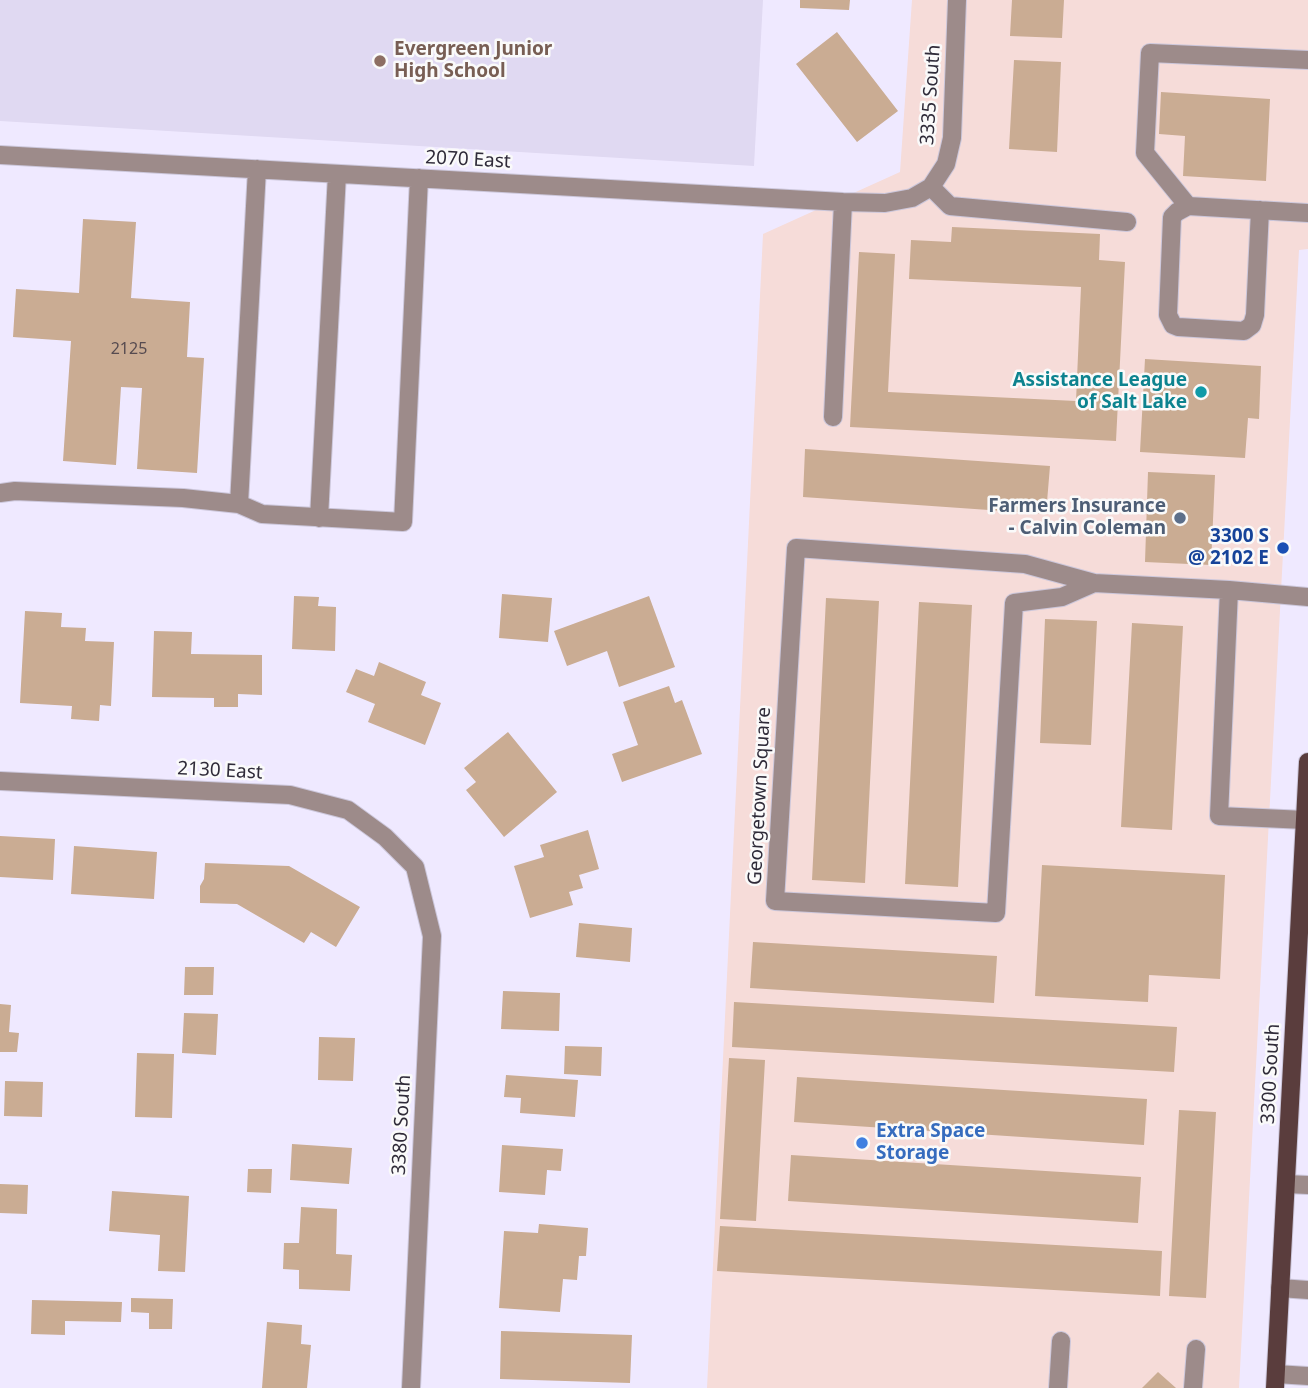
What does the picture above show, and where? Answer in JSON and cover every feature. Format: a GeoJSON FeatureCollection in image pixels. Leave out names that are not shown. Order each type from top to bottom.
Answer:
{"type":"FeatureCollection","features":[{"type":"Feature","properties":{"kind":"main road","name":"3300 South"},"geometry":{"type":"LineString","coordinates":[[1275,1381],[1286,1184],[1301,1034],[1308,762]]}},
{"type":"Feature","properties":{"kind":"street","name":"3335 South"},"geometry":{"type":"LineString","coordinates":[[931,187],[946,163],[952,138],[957,0]]}},
{"type":"Feature","properties":{"kind":"street"},"geometry":{"type":"LineString","coordinates":[[1188,206],[1145,153],[1150,53],[1308,60]]}},
{"type":"Feature","properties":{"kind":"street","name":"2070 East"},"geometry":{"type":"LineString","coordinates":[[0,155],[843,202],[886,203],[912,198],[931,187]]}},
{"type":"Feature","properties":{"kind":"street"},"geometry":{"type":"LineString","coordinates":[[239,504],[257,169]]}},
{"type":"Feature","properties":{"kind":"street"},"geometry":{"type":"LineString","coordinates":[[319,518],[337,174]]}},
{"type":"Feature","properties":{"kind":"street"},"geometry":{"type":"LineString","coordinates":[[0,493],[15,491],[183,498],[239,504],[262,514],[403,522],[419,178]]}},
{"type":"Feature","properties":{"kind":"street"},"geometry":{"type":"LineString","coordinates":[[931,187],[950,206],[1127,222]]}},
{"type":"Feature","properties":{"kind":"street"},"geometry":{"type":"LineString","coordinates":[[833,416],[843,202]]}},
{"type":"Feature","properties":{"kind":"street"},"geometry":{"type":"LineString","coordinates":[[1260,210],[1255,315],[1252,325],[1244,331],[1173,325],[1168,315],[1172,217],[1177,212],[1188,206],[1260,210],[1308,213]]}},
{"type":"Feature","properties":{"kind":"street","name":"Georgetown Square"},"geometry":{"type":"LineString","coordinates":[[1094,583],[1062,597],[1014,603],[996,913],[775,901],[796,548],[1025,564],[1094,583],[1308,597]]}},
{"type":"Feature","properties":{"kind":"street"},"geometry":{"type":"LineString","coordinates":[[1229,590],[1219,816],[1305,820]]}},
{"type":"Feature","properties":{"kind":"street","name":"2130 East"},"geometry":{"type":"LineString","coordinates":[[0,781],[290,795],[348,810],[385,837],[415,867]]}},
{"type":"Feature","properties":{"kind":"street","name":"3380 South"},"geometry":{"type":"LineString","coordinates":[[411,1388],[432,936],[415,867]]}},
{"type":"Feature","properties":{"kind":"street"},"geometry":{"type":"LineString","coordinates":[[1286,1184],[1308,1185]]}},
{"type":"Feature","properties":{"kind":"street"},"geometry":{"type":"LineString","coordinates":[[1280,1288],[1308,1290]]}},
{"type":"Feature","properties":{"kind":"street"},"geometry":{"type":"LineString","coordinates":[[1058,1388],[1061,1341]]}},
{"type":"Feature","properties":{"kind":"street"},"geometry":{"type":"LineString","coordinates":[[1194,1388],[1196,1349]]}},
{"type":"Feature","properties":{"kind":"street"},"geometry":{"type":"LineString","coordinates":[[1275,1381],[1308,1376]]}},
{"type":"Feature","properties":{"kind":"shaded area","name":"Evergreen Junior High School"},"geometry":{"type":"Polygon","coordinates":[[[0,0],[763,0],[754,166],[0,121],[0,0]]]}},
{"type":"Feature","properties":{"kind":"shaded area"},"geometry":{"type":"Polygon","coordinates":[[[912,0],[1308,0],[1308,249],[1299,250],[1239,1388],[707,1388],[763,234],[900,172],[912,0]]]}},
{"type":"Feature","properties":{"kind":"building"},"geometry":{"type":"Polygon","coordinates":[[[800,0],[850,0],[849,10],[800,8],[800,0]]]}},
{"type":"Feature","properties":{"kind":"building"},"geometry":{"type":"Polygon","coordinates":[[[1012,0],[1064,0],[1062,38],[1010,36],[1012,0]]]}},
{"type":"Feature","properties":{"kind":"building"},"geometry":{"type":"Polygon","coordinates":[[[837,32],[898,111],[857,142],[796,64],[837,32]]]}},
{"type":"Feature","properties":{"kind":"building"},"geometry":{"type":"Polygon","coordinates":[[[1014,60],[1061,62],[1057,152],[1009,149],[1014,60]]]}},
{"type":"Feature","properties":{"kind":"building"},"geometry":{"type":"Polygon","coordinates":[[[1161,92],[1270,99],[1266,181],[1183,176],[1185,136],[1159,134],[1161,92]]]}},
{"type":"Feature","properties":{"kind":"building"},"geometry":{"type":"Polygon","coordinates":[[[83,219],[136,222],[131,298],[190,302],[187,357],[204,358],[197,473],[137,469],[142,388],[121,387],[116,465],[63,461],[71,341],[13,337],[16,289],[79,293],[83,219]]]}},
{"type":"Feature","properties":{"kind":"building"},"geometry":{"type":"Polygon","coordinates":[[[952,227],[1100,234],[1099,260],[1125,262],[1116,441],[850,427],[859,252],[895,254],[888,392],[1076,401],[1081,287],[909,279],[911,240],[951,242],[952,227]]]}},
{"type":"Feature","properties":{"kind":"building","name":"Assistance League of Salt Lake"},"geometry":{"type":"Polygon","coordinates":[[[1145,359],[1261,366],[1259,419],[1248,418],[1245,458],[1140,452],[1145,359]]]}},
{"type":"Feature","properties":{"kind":"building"},"geometry":{"type":"Polygon","coordinates":[[[805,449],[1050,466],[1046,514],[803,497],[805,449]]]}},
{"type":"Feature","properties":{"kind":"building","name":"Farmers Insurance - Calvin Coleman"},"geometry":{"type":"Polygon","coordinates":[[[1148,472],[1215,475],[1211,565],[1145,562],[1148,472]]]}},
{"type":"Feature","properties":{"kind":"building"},"geometry":{"type":"Polygon","coordinates":[[[502,594],[552,598],[548,642],[499,638],[502,594]]]}},
{"type":"Feature","properties":{"kind":"building"},"geometry":{"type":"Polygon","coordinates":[[[294,596],[319,597],[318,606],[336,607],[335,651],[292,649],[294,596]]]}},
{"type":"Feature","properties":{"kind":"building"},"geometry":{"type":"Polygon","coordinates":[[[649,596],[675,667],[619,687],[607,651],[567,666],[554,631],[649,596]]]}},
{"type":"Feature","properties":{"kind":"building"},"geometry":{"type":"Polygon","coordinates":[[[826,598],[879,601],[865,883],[812,880],[826,598]]]}},
{"type":"Feature","properties":{"kind":"building"},"geometry":{"type":"Polygon","coordinates":[[[919,602],[972,605],[958,887],[905,884],[919,602]]]}},
{"type":"Feature","properties":{"kind":"building"},"geometry":{"type":"Polygon","coordinates":[[[25,611],[62,613],[61,627],[86,628],[85,641],[114,642],[111,706],[100,705],[99,721],[71,719],[72,706],[20,703],[25,611]]]}},
{"type":"Feature","properties":{"kind":"building"},"geometry":{"type":"Polygon","coordinates":[[[1045,619],[1097,621],[1091,745],[1040,743],[1045,619]]]}},
{"type":"Feature","properties":{"kind":"building"},"geometry":{"type":"Polygon","coordinates":[[[1132,623],[1183,626],[1172,830],[1121,827],[1132,623]]]}},
{"type":"Feature","properties":{"kind":"building"},"geometry":{"type":"Polygon","coordinates":[[[154,631],[192,632],[191,654],[262,655],[262,695],[238,694],[238,707],[214,707],[214,698],[152,697],[154,631]]]}},
{"type":"Feature","properties":{"kind":"building"},"geometry":{"type":"Polygon","coordinates":[[[379,662],[426,682],[421,695],[441,703],[425,745],[368,722],[375,704],[346,692],[356,669],[374,676],[379,662]]]}},
{"type":"Feature","properties":{"kind":"building"},"geometry":{"type":"Polygon","coordinates":[[[669,686],[675,703],[682,700],[702,754],[622,782],[612,754],[638,745],[623,702],[669,686]]]}},
{"type":"Feature","properties":{"kind":"building"},"geometry":{"type":"Polygon","coordinates":[[[508,732],[557,792],[504,837],[466,790],[476,782],[464,768],[508,732]]]}},
{"type":"Feature","properties":{"kind":"building"},"geometry":{"type":"Polygon","coordinates":[[[588,830],[599,869],[579,875],[583,888],[569,892],[573,905],[530,918],[514,866],[544,857],[540,845],[588,830]]]}},
{"type":"Feature","properties":{"kind":"building"},"geometry":{"type":"Polygon","coordinates":[[[0,836],[55,839],[53,880],[0,877],[0,836]]]}},
{"type":"Feature","properties":{"kind":"building"},"geometry":{"type":"Polygon","coordinates":[[[74,846],[157,852],[154,899],[71,894],[74,846]]]}},
{"type":"Feature","properties":{"kind":"building"},"geometry":{"type":"Polygon","coordinates":[[[205,863],[289,866],[360,907],[336,947],[311,932],[304,943],[237,904],[200,903],[200,886],[204,879],[205,863]]]}},
{"type":"Feature","properties":{"kind":"building"},"geometry":{"type":"Polygon","coordinates":[[[1042,865],[1225,875],[1220,979],[1149,975],[1148,1002],[1035,996],[1042,865]]]}},
{"type":"Feature","properties":{"kind":"building"},"geometry":{"type":"Polygon","coordinates":[[[579,923],[632,928],[630,962],[576,957],[579,923]]]}},
{"type":"Feature","properties":{"kind":"building"},"geometry":{"type":"Polygon","coordinates":[[[753,942],[997,956],[994,1003],[750,988],[753,942]]]}},
{"type":"Feature","properties":{"kind":"building"},"geometry":{"type":"Polygon","coordinates":[[[185,967],[214,967],[213,995],[184,995],[185,967]]]}},
{"type":"Feature","properties":{"kind":"building"},"geometry":{"type":"Polygon","coordinates":[[[503,991],[560,993],[559,1031],[501,1029],[503,991]]]}},
{"type":"Feature","properties":{"kind":"building"},"geometry":{"type":"Polygon","coordinates":[[[734,1002],[1177,1027],[1174,1072],[732,1047],[734,1002]]]}},
{"type":"Feature","properties":{"kind":"building"},"geometry":{"type":"Polygon","coordinates":[[[0,1004],[11,1005],[9,1032],[19,1033],[17,1052],[0,1052],[0,1004]]]}},
{"type":"Feature","properties":{"kind":"building"},"geometry":{"type":"Polygon","coordinates":[[[184,1013],[218,1014],[216,1055],[182,1053],[184,1013]]]}},
{"type":"Feature","properties":{"kind":"building"},"geometry":{"type":"Polygon","coordinates":[[[319,1037],[355,1038],[353,1081],[318,1080],[319,1037]]]}},
{"type":"Feature","properties":{"kind":"building"},"geometry":{"type":"Polygon","coordinates":[[[565,1046],[602,1047],[601,1076],[564,1074],[565,1046]]]}},
{"type":"Feature","properties":{"kind":"building"},"geometry":{"type":"Polygon","coordinates":[[[137,1053],[174,1054],[172,1118],[135,1117],[137,1053]]]}},
{"type":"Feature","properties":{"kind":"building"},"geometry":{"type":"Polygon","coordinates":[[[729,1058],[765,1060],[756,1221],[720,1219],[729,1058]]]}},
{"type":"Feature","properties":{"kind":"building"},"geometry":{"type":"Polygon","coordinates":[[[506,1075],[578,1080],[575,1117],[520,1113],[521,1098],[504,1097],[506,1075]]]}},
{"type":"Feature","properties":{"kind":"building"},"geometry":{"type":"Polygon","coordinates":[[[797,1077],[1147,1099],[1144,1145],[794,1122],[797,1077]]]}},
{"type":"Feature","properties":{"kind":"building"},"geometry":{"type":"Polygon","coordinates":[[[5,1081],[43,1082],[42,1117],[4,1116],[5,1081]]]}},
{"type":"Feature","properties":{"kind":"building"},"geometry":{"type":"Polygon","coordinates":[[[1179,1110],[1216,1112],[1206,1298],[1169,1296],[1179,1110]]]}},
{"type":"Feature","properties":{"kind":"building"},"geometry":{"type":"Polygon","coordinates":[[[292,1144],[352,1148],[349,1184],[290,1180],[292,1144]]]}},
{"type":"Feature","properties":{"kind":"building"},"geometry":{"type":"Polygon","coordinates":[[[502,1145],[563,1149],[561,1171],[547,1170],[545,1195],[499,1192],[502,1145]]]}},
{"type":"Feature","properties":{"kind":"building"},"geometry":{"type":"Polygon","coordinates":[[[791,1155],[1141,1177],[1138,1223],[788,1201],[791,1155]]]}},
{"type":"Feature","properties":{"kind":"building"},"geometry":{"type":"Polygon","coordinates":[[[248,1169],[272,1169],[271,1193],[247,1192],[248,1169]]]}},
{"type":"Feature","properties":{"kind":"building"},"geometry":{"type":"Polygon","coordinates":[[[0,1184],[28,1185],[27,1214],[0,1213],[0,1184]]]}},
{"type":"Feature","properties":{"kind":"building"},"geometry":{"type":"Polygon","coordinates":[[[112,1191],[189,1196],[185,1272],[158,1271],[160,1235],[109,1231],[112,1191]]]}},
{"type":"Feature","properties":{"kind":"building"},"geometry":{"type":"Polygon","coordinates":[[[301,1207],[337,1209],[336,1254],[352,1255],[350,1291],[299,1289],[299,1270],[283,1269],[284,1243],[299,1243],[301,1207]]]}},
{"type":"Feature","properties":{"kind":"building"},"geometry":{"type":"Polygon","coordinates":[[[539,1224],[588,1228],[586,1256],[579,1256],[577,1280],[563,1279],[560,1312],[499,1308],[504,1231],[538,1233],[539,1224]]]}},
{"type":"Feature","properties":{"kind":"building"},"geometry":{"type":"Polygon","coordinates":[[[720,1226],[1162,1251],[1160,1296],[717,1271],[720,1226]]]}},
{"type":"Feature","properties":{"kind":"building"},"geometry":{"type":"Polygon","coordinates":[[[131,1298],[173,1299],[172,1329],[149,1329],[149,1313],[131,1312],[131,1298]]]}},
{"type":"Feature","properties":{"kind":"building"},"geometry":{"type":"Polygon","coordinates":[[[32,1300],[122,1302],[121,1322],[65,1321],[65,1335],[31,1334],[32,1300]]]}},
{"type":"Feature","properties":{"kind":"building"},"geometry":{"type":"Polygon","coordinates":[[[267,1322],[302,1325],[301,1344],[311,1345],[307,1388],[262,1388],[267,1322]]]}},
{"type":"Feature","properties":{"kind":"building"},"geometry":{"type":"Polygon","coordinates":[[[501,1331],[632,1335],[630,1383],[500,1379],[501,1331]]]}},
{"type":"Feature","properties":{"kind":"building"},"geometry":{"type":"Polygon","coordinates":[[[1158,1372],[1176,1388],[1142,1388],[1158,1372]]]}},
{"type":"Feature","properties":{"kind":"place","name":"Evergreen Junior High School"},"geometry":{"type":"Point","coordinates":[380,61]}},
{"type":"Feature","properties":{"kind":"place","name":"Assistance League of Salt Lake"},"geometry":{"type":"Point","coordinates":[1201,392]}},
{"type":"Feature","properties":{"kind":"place","name":"Farmers Insurance - Calvin Coleman"},"geometry":{"type":"Point","coordinates":[1180,518]}},
{"type":"Feature","properties":{"kind":"place","name":"3300 S @ 2102 E"},"geometry":{"type":"Point","coordinates":[1283,548]}},
{"type":"Feature","properties":{"kind":"place","name":"Extra Space Storage"},"geometry":{"type":"Point","coordinates":[862,1143]}}]}
